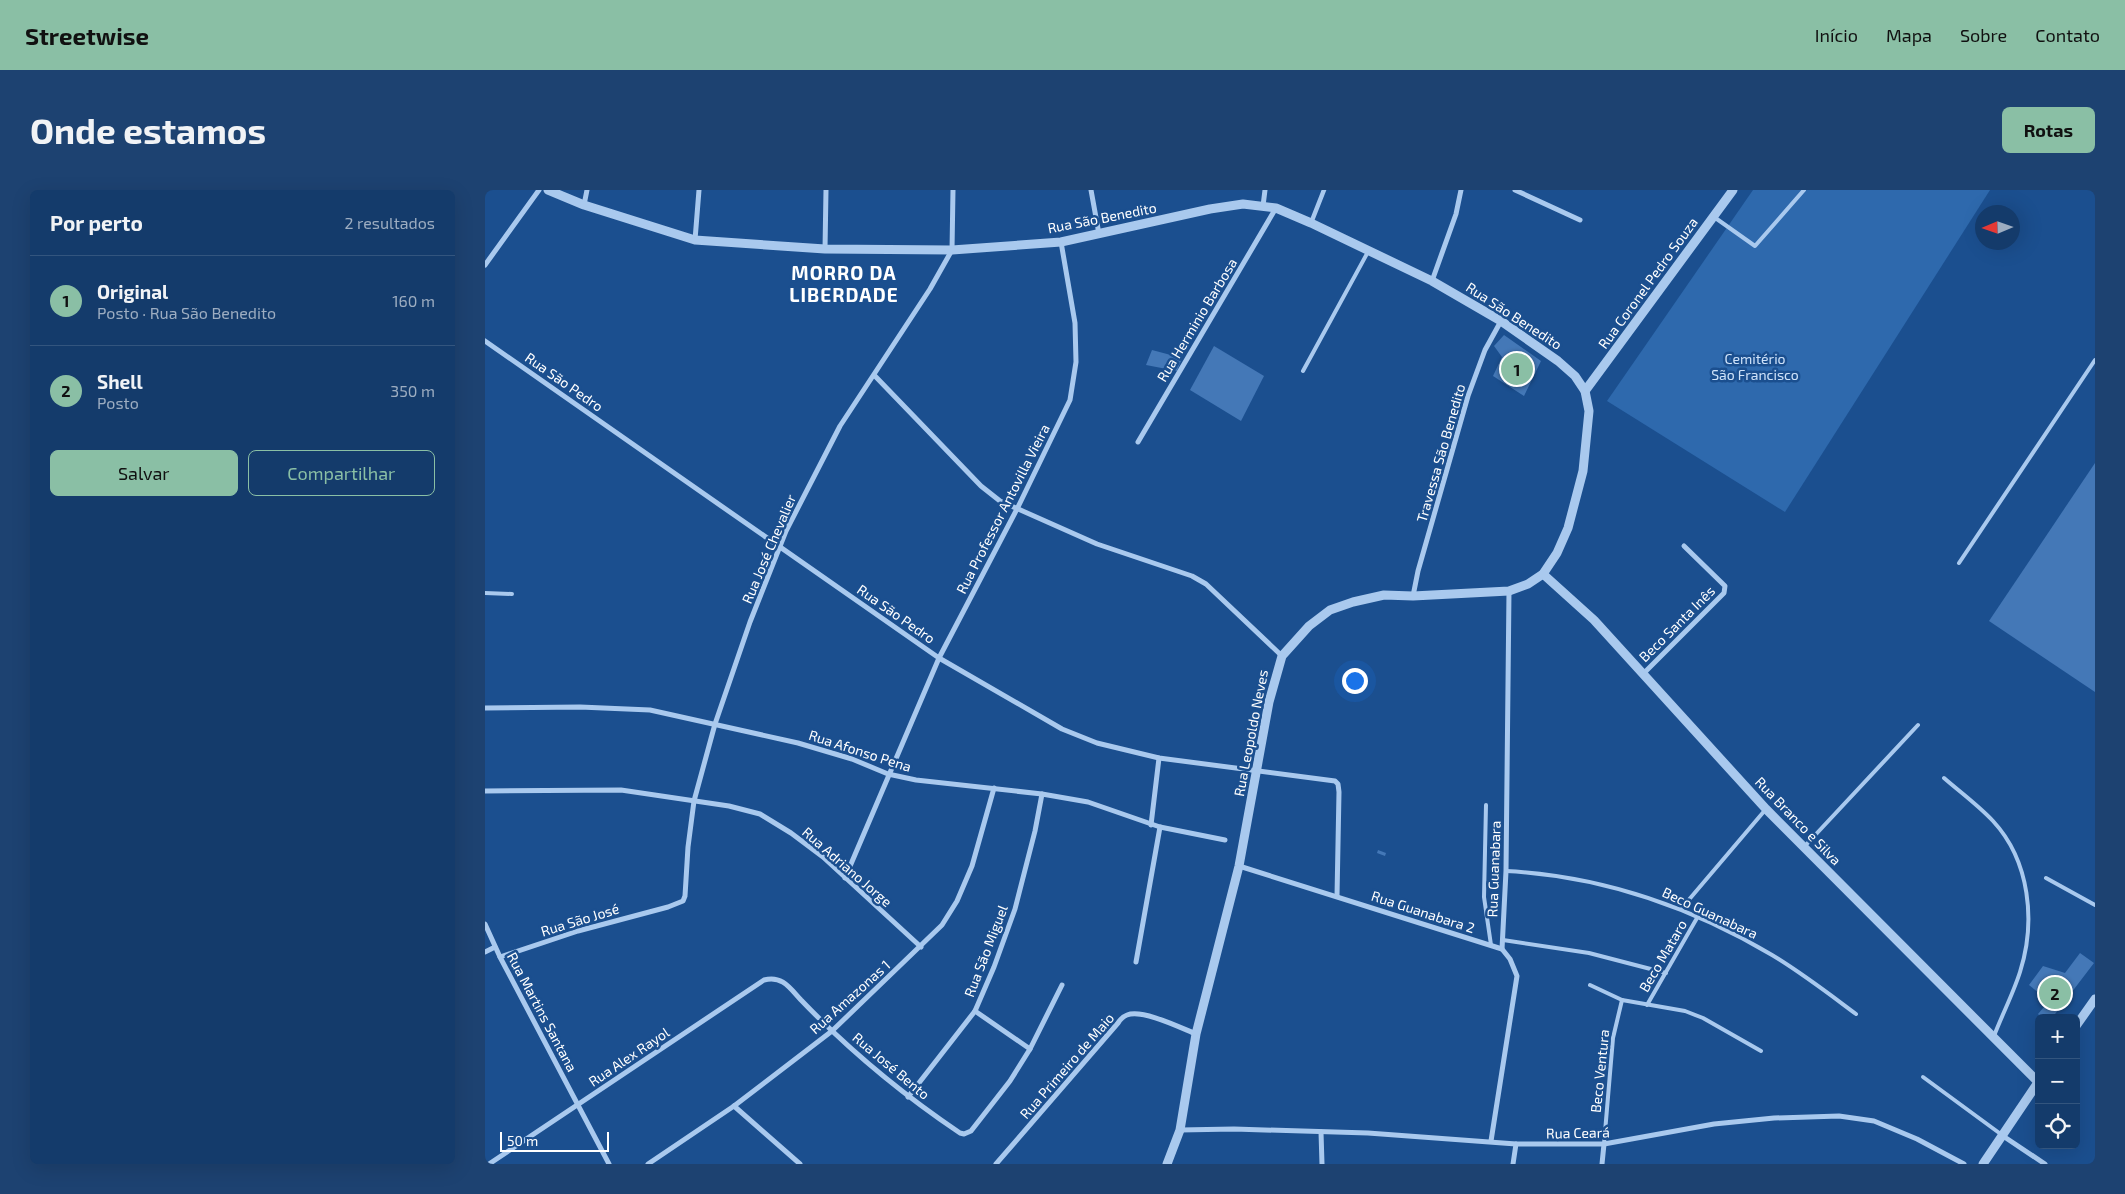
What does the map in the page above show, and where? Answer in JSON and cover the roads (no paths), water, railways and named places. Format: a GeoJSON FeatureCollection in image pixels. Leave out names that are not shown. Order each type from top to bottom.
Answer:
{"type":"FeatureCollection","features":[{"type":"Feature","properties":{"kind":"street"},"geometry":{"type":"LineString","coordinates":[[485,265],[539,190]]}},
{"type":"Feature","properties":{"kind":"street","name":"Rua São Benedito"},"geometry":{"type":"LineString","coordinates":[[548,190],[584,205],[695,240],[825,249],[952,250],[1061,242],[1099,235],[1210,208],[1243,204],[1276,208],[1432,281],[1501,321],[1558,361],[1575,376],[1585,391]]}},
{"type":"Feature","properties":{"kind":"street"},"geometry":{"type":"LineString","coordinates":[[584,205],[587,190]]}},
{"type":"Feature","properties":{"kind":"street"},"geometry":{"type":"LineString","coordinates":[[695,240],[699,190]]}},
{"type":"Feature","properties":{"kind":"street"},"geometry":{"type":"LineString","coordinates":[[825,249],[826,190]]}},
{"type":"Feature","properties":{"kind":"street","name":"Rua José Chevalier"},"geometry":{"type":"LineString","coordinates":[[668,907],[679,903],[685,896],[688,847],[694,800],[715,724],[750,622],[789,523],[840,426],[875,376],[931,288],[952,250],[953,190]]}},
{"type":"Feature","properties":{"kind":"street"},"geometry":{"type":"LineString","coordinates":[[1091,190],[1099,235]]}},
{"type":"Feature","properties":{"kind":"street"},"geometry":{"type":"LineString","coordinates":[[1263,206],[1265,190]]}},
{"type":"Feature","properties":{"kind":"street"},"geometry":{"type":"LineString","coordinates":[[1311,223],[1324,190]]}},
{"type":"Feature","properties":{"kind":"street"},"geometry":{"type":"LineString","coordinates":[[1432,281],[1456,214],[1461,190]]}},
{"type":"Feature","properties":{"kind":"street"},"geometry":{"type":"LineString","coordinates":[[1515,190],[1580,220]]}},
{"type":"Feature","properties":{"kind":"street","name":"Rua Coronel Pedro Souza"},"geometry":{"type":"LineString","coordinates":[[1585,391],[1733,190]]}},
{"type":"Feature","properties":{"kind":"street","name":"Rua Herminio Barbosa"},"geometry":{"type":"LineString","coordinates":[[1138,442],[1276,208]]}},
{"type":"Feature","properties":{"kind":"street","name":"Rua Professor Antovilla Vieira"},"geometry":{"type":"LineString","coordinates":[[845,878],[939,658],[1018,507],[1070,400],[1076,362],[1075,323],[1061,242]]}},
{"type":"Feature","properties":{"kind":"street","name":"Travessa São Benedito"},"geometry":{"type":"LineString","coordinates":[[1413,596],[1418,571],[1468,396],[1485,350],[1501,321]]}},
{"type":"Feature","properties":{"kind":"street","name":"Rua São Pedro"},"geometry":{"type":"LineString","coordinates":[[485,340],[939,658],[1062,729],[1097,743],[1159,758],[1332,780],[1338,784],[1339,792],[1337,896]]}},
{"type":"Feature","properties":{"kind":"street"},"geometry":{"type":"LineString","coordinates":[[875,376],[981,486],[1000,501],[1018,507],[1097,544],[1192,576],[1216,592],[1282,656]]}},
{"type":"Feature","properties":{"kind":"street","name":"Rua Leopoldo Neves"},"geometry":{"type":"LineString","coordinates":[[1167,1164],[1180,1130],[1197,1034],[1239,866],[1269,702],[1282,656],[1309,626],[1329,610],[1353,602],[1384,595],[1413,596],[1509,591],[1528,584],[1543,574],[1557,553],[1568,528],[1583,471],[1589,411],[1585,391]]}},
{"type":"Feature","properties":{"kind":"street","name":"Beco Santa Inês"},"geometry":{"type":"LineString","coordinates":[[1643,674],[1725,593],[1725,586],[1684,546]]}},
{"type":"Feature","properties":{"kind":"street","name":"Rua Branco e Silva"},"geometry":{"type":"LineString","coordinates":[[1543,574],[1594,620],[1766,809],[2035,1077]]}},
{"type":"Feature","properties":{"kind":"street","name":"Rua Guanabara"},"geometry":{"type":"LineString","coordinates":[[1502,949],[1506,871],[1509,591]]}},
{"type":"Feature","properties":{"kind":"street","name":"Rua Afonso Pena"},"geometry":{"type":"LineString","coordinates":[[485,708],[580,707],[650,710],[798,743],[852,759],[888,774],[916,780],[1042,794],[1088,802],[1151,825],[1225,840]]}},
{"type":"Feature","properties":{"kind":"street"},"geometry":{"type":"LineString","coordinates":[[1151,825],[1159,758]]}},
{"type":"Feature","properties":{"kind":"street","name":"Rua Amazonas 1"},"geometry":{"type":"LineString","coordinates":[[648,1164],[734,1106],[832,1032],[942,925],[957,901],[972,866],[995,788]]}},
{"type":"Feature","properties":{"kind":"street","name":"Rua Adriano Jorge"},"geometry":{"type":"LineString","coordinates":[[485,790],[605,789],[694,800],[760,814],[791,833],[823,857],[921,947]]}},
{"type":"Feature","properties":{"kind":"street","name":"Rua São Miguel"},"geometry":{"type":"LineString","coordinates":[[908,1097],[975,1011],[995,967],[1015,910],[1035,831],[1042,794]]}},
{"type":"Feature","properties":{"kind":"street"},"geometry":{"type":"LineString","coordinates":[[1136,962],[1160,827]]}},
{"type":"Feature","properties":{"kind":"street","name":"Rua Guanabara 2"},"geometry":{"type":"LineString","coordinates":[[1239,866],[1502,949]]}},
{"type":"Feature","properties":{"kind":"street","name":"Rua São José"},"geometry":{"type":"LineString","coordinates":[[500,957],[578,932],[668,907]]}},
{"type":"Feature","properties":{"kind":"street","name":"Rua Martins Santana"},"geometry":{"type":"LineString","coordinates":[[485,924],[500,957],[609,1164]]}},
{"type":"Feature","properties":{"kind":"street"},"geometry":{"type":"LineString","coordinates":[[485,952],[495,947]]}},
{"type":"Feature","properties":{"kind":"street"},"geometry":{"type":"LineString","coordinates":[[1491,1141],[1517,976],[1511,959],[1502,949]]}},
{"type":"Feature","properties":{"kind":"street","name":"Rua Alex Rayol"},"geometry":{"type":"LineString","coordinates":[[489,1164],[764,980],[776,978],[783,981]]}},
{"type":"Feature","properties":{"kind":"street","name":"Rua José Bento"},"geometry":{"type":"LineString","coordinates":[[783,981],[832,1032],[908,1097],[960,1133],[964,1134],[971,1131],[1010,1081],[1030,1049]]}},
{"type":"Feature","properties":{"kind":"street"},"geometry":{"type":"LineString","coordinates":[[975,1011],[1030,1049],[1062,985]]}},
{"type":"Feature","properties":{"kind":"street"},"geometry":{"type":"LineString","coordinates":[[2080,1020],[2095,999]]}},
{"type":"Feature","properties":{"kind":"street","name":"Rua Primeiro de Maio"},"geometry":{"type":"LineString","coordinates":[[996,1164],[1127,1015],[1138,1014],[1153,1017],[1197,1034]]}},
{"type":"Feature","properties":{"kind":"street"},"geometry":{"type":"LineString","coordinates":[[1983,1164],[2035,1087]]}},
{"type":"Feature","properties":{"kind":"street"},"geometry":{"type":"LineString","coordinates":[[734,1106],[800,1164]]}},
{"type":"Feature","properties":{"kind":"street","name":"Rua Ceará"},"geometry":{"type":"LineString","coordinates":[[1180,1130],[1234,1129],[1368,1133],[1517,1144],[1617,1144],[1715,1124],[1774,1118],[1839,1116],[1875,1122],[1917,1139],[1964,1164]]}},
{"type":"Feature","properties":{"kind":"street"},"geometry":{"type":"LineString","coordinates":[[1321,1132],[1322,1164]]}},
{"type":"Feature","properties":{"kind":"street"},"geometry":{"type":"LineString","coordinates":[[2003,1136],[2045,1164]]}},
{"type":"Feature","properties":{"kind":"street"},"geometry":{"type":"LineString","coordinates":[[1513,1164],[1517,1144]]}},
{"type":"Feature","properties":{"kind":"street"},"geometry":{"type":"LineString","coordinates":[[1602,1164],[1604,1144]]}},
{"type":"Feature","properties":{"kind":"street"},"geometry":{"type":"LineString","coordinates":[[789,1164],[795,1160]]}},
{"type":"Feature","properties":{"kind":"lane"},"geometry":{"type":"LineString","coordinates":[[1713,217],[1755,246],[1804,190]]}},
{"type":"Feature","properties":{"kind":"lane"},"geometry":{"type":"LineString","coordinates":[[1303,371],[1369,250]]}},
{"type":"Feature","properties":{"kind":"lane"},"geometry":{"type":"LineString","coordinates":[[1959,563],[2095,360]]}},
{"type":"Feature","properties":{"kind":"lane"},"geometry":{"type":"LineString","coordinates":[[485,593],[512,594]]}},
{"type":"Feature","properties":{"kind":"lane"},"geometry":{"type":"LineString","coordinates":[[1804,847],[1918,725]]}},
{"type":"Feature","properties":{"kind":"lane"},"geometry":{"type":"LineString","coordinates":[[1944,778],[1993,822],[2013,848],[2023,874],[2028,906],[2027,936],[2020,971],[1994,1036]]}},
{"type":"Feature","properties":{"kind":"lane"},"geometry":{"type":"LineString","coordinates":[[1486,805],[1484,897],[1491,945]]}},
{"type":"Feature","properties":{"kind":"lane"},"geometry":{"type":"LineString","coordinates":[[1681,909],[1766,809]]}},
{"type":"Feature","properties":{"kind":"lane","name":"Beco Guanabara"},"geometry":{"type":"LineString","coordinates":[[1506,871],[1535,872],[1594,881],[1662,901],[1772,955],[1856,1014]]}},
{"type":"Feature","properties":{"kind":"lane"},"geometry":{"type":"LineString","coordinates":[[2046,878],[2095,905]]}},
{"type":"Feature","properties":{"kind":"lane","name":"Beco Mataro"},"geometry":{"type":"LineString","coordinates":[[1647,1005],[1697,918]]}},
{"type":"Feature","properties":{"kind":"lane"},"geometry":{"type":"LineString","coordinates":[[1503,940],[1589,953],[1665,973]]}},
{"type":"Feature","properties":{"kind":"lane"},"geometry":{"type":"LineString","coordinates":[[1590,985],[1622,1000],[1685,1011],[1703,1018],[1761,1051]]}},
{"type":"Feature","properties":{"kind":"lane","name":"Beco Ventura"},"geometry":{"type":"LineString","coordinates":[[1604,1144],[1613,1038],[1622,1000]]}},
{"type":"Feature","properties":{"kind":"lane"},"geometry":{"type":"LineString","coordinates":[[1923,1077],[2003,1136]]}},
{"type":"Feature","properties":{"kind":"place","name":"Original"},"geometry":{"type":"Point","coordinates":[1517,369]}},
{"type":"Feature","properties":{"kind":"place","name":"Shell"},"geometry":{"type":"Point","coordinates":[2055,993]}},
{"type":"Feature","properties":{"kind":"district","name":"MORRO DA LIBERDADE"},"geometry":{"type":"Point","coordinates":[844,284]}},
{"type":"Feature","properties":{"kind":"park label","name":"Cemitério São Francisco"},"geometry":{"type":"Point","coordinates":[1755,367]}}]}
